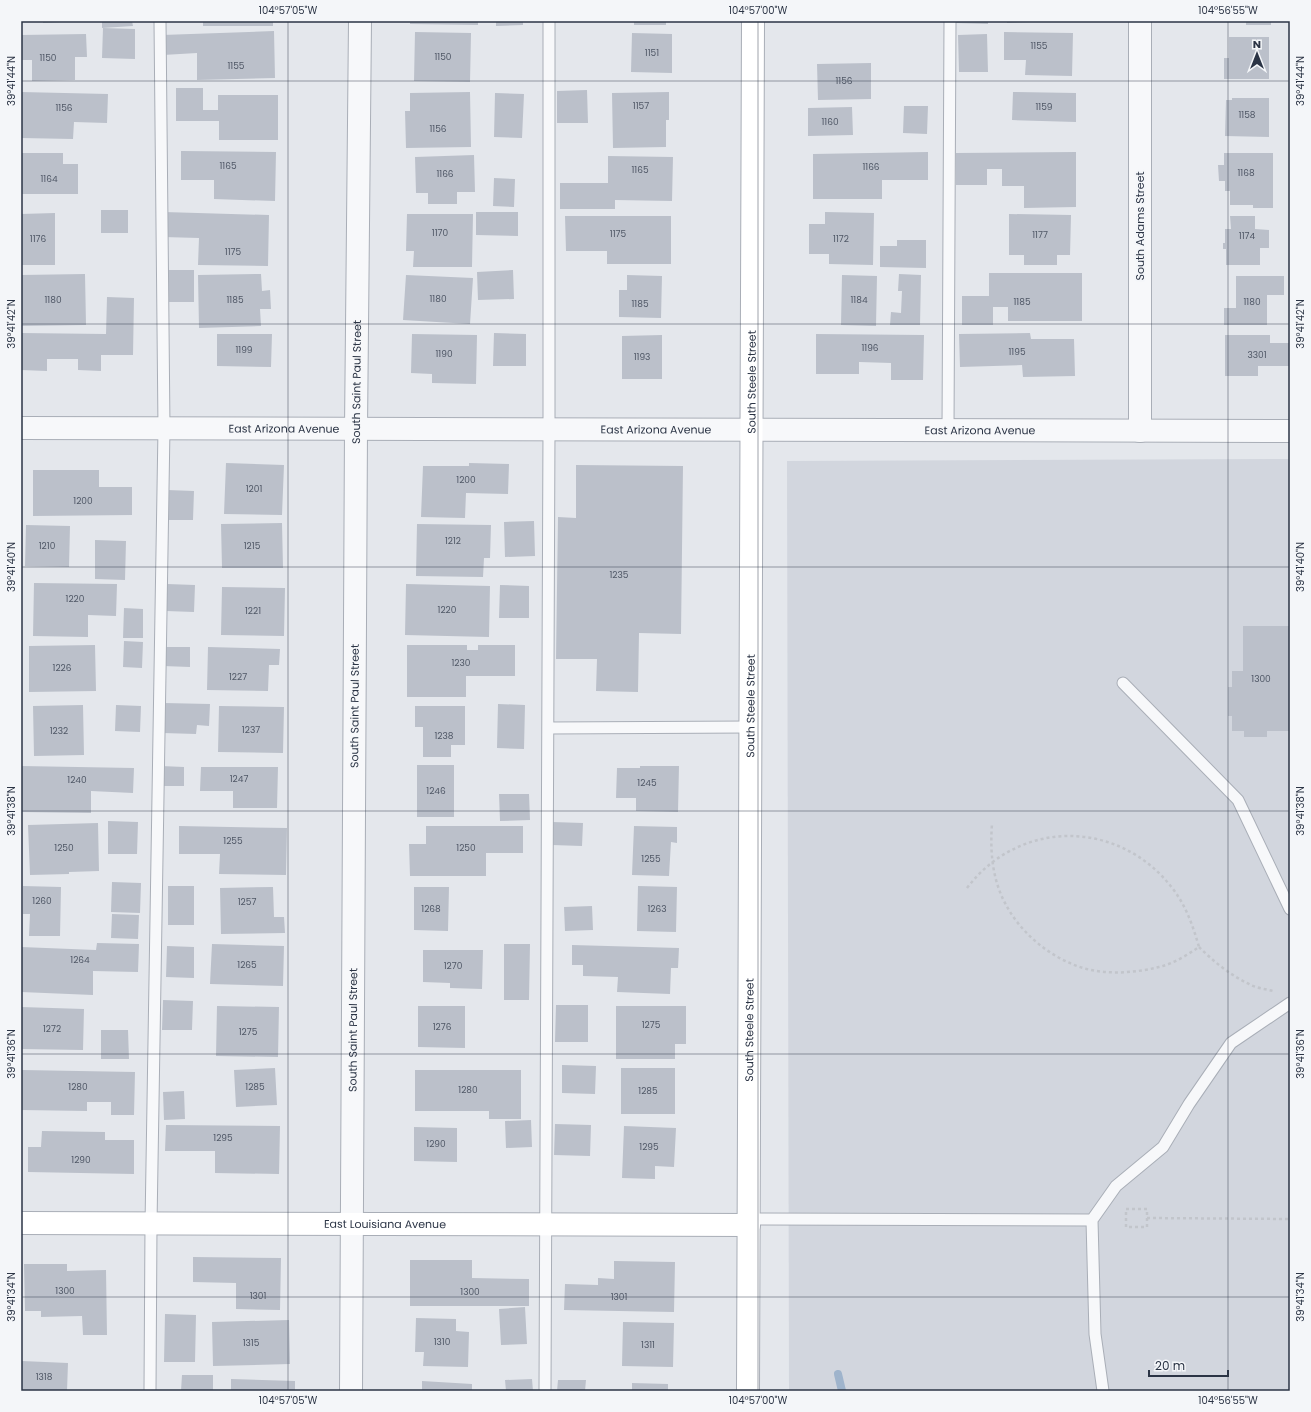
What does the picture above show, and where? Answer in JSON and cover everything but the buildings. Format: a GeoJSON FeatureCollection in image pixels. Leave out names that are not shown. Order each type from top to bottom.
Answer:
{"type":"FeatureCollection","features":[{"type":"Feature","properties":{"kind":"street","name":"South Saint Paul Street"},"geometry":{"type":"LineString","coordinates":[[351,1391],[356,429],[360,21]]}},
{"type":"Feature","properties":{"kind":"street","name":"South Steele Street"},"geometry":{"type":"LineString","coordinates":[[748,1391],[753,21]]}},
{"type":"Feature","properties":{"kind":"street","name":"South Adams Street"},"geometry":{"type":"LineString","coordinates":[[1140,21],[1140,430]]}},
{"type":"Feature","properties":{"kind":"street","name":"East Arizona Avenue"},"geometry":{"type":"LineString","coordinates":[[21,428],[1290,431]]}},
{"type":"Feature","properties":{"kind":"street","name":"East Louisiana Avenue"},"geometry":{"type":"LineString","coordinates":[[21,1223],[151,1225],[545,1225],[749,1222]]}},
{"type":"Feature","properties":{"kind":"lane"},"geometry":{"type":"LineString","coordinates":[[150,1391],[151,1225],[164,428],[160,21]]}},
{"type":"Feature","properties":{"kind":"lane"},"geometry":{"type":"LineString","coordinates":[[545,1391],[549,21]]}},
{"type":"Feature","properties":{"kind":"lane"},"geometry":{"type":"LineString","coordinates":[[948,430],[950,21]]}},
{"type":"Feature","properties":{"kind":"lane"},"geometry":{"type":"LineString","coordinates":[[1123,683],[1238,800],[1290,909]]}},
{"type":"Feature","properties":{"kind":"lane"},"geometry":{"type":"LineString","coordinates":[[548,728],[750,728]]}},
{"type":"Feature","properties":{"kind":"lane"},"geometry":{"type":"LineString","coordinates":[[1103,1391],[1095,1334],[1092,1220],[1116,1186],[1164,1147],[1189,1104],[1232,1043],[1290,1002]]}},
{"type":"Feature","properties":{"kind":"lane"},"geometry":{"type":"LineString","coordinates":[[749,1222],[1092,1220]]}},
{"type":"Feature","properties":{"kind":"path"},"geometry":{"type":"LineString","coordinates":[[992,824],[992,862],[1004,901],[1024,931],[1042,946],[1062,959],[1084,968],[1108,972],[1136,972],[1160,967],[1186,956],[1199,947]]}},
{"type":"Feature","properties":{"kind":"path"},"geometry":{"type":"LineString","coordinates":[[967,888],[974,878],[992,862],[1030,841],[1046,837],[1067,836],[1087,837],[1106,841],[1124,848],[1144,859],[1157,871],[1173,889],[1187,913],[1193,926],[1199,947],[1220,966],[1249,985],[1273,991],[1290,1002]]}},
{"type":"Feature","properties":{"kind":"path"},"geometry":{"type":"LineString","coordinates":[[1126,1209],[1147,1209],[1147,1218],[1147,1227],[1126,1227],[1126,1209]]}},
{"type":"Feature","properties":{"kind":"path"},"geometry":{"type":"LineString","coordinates":[[1147,1218],[1290,1219]]}},
{"type":"Feature","properties":{"kind":"shaded area"},"geometry":{"type":"Polygon","coordinates":[[[1290,459],[1290,1391],[789,1391],[787,461],[1290,459]]]}},
{"type":"Feature","properties":{"kind":"waterway"},"geometry":{"type":"LineString","coordinates":[[838,1374],[842,1391]]}}]}
